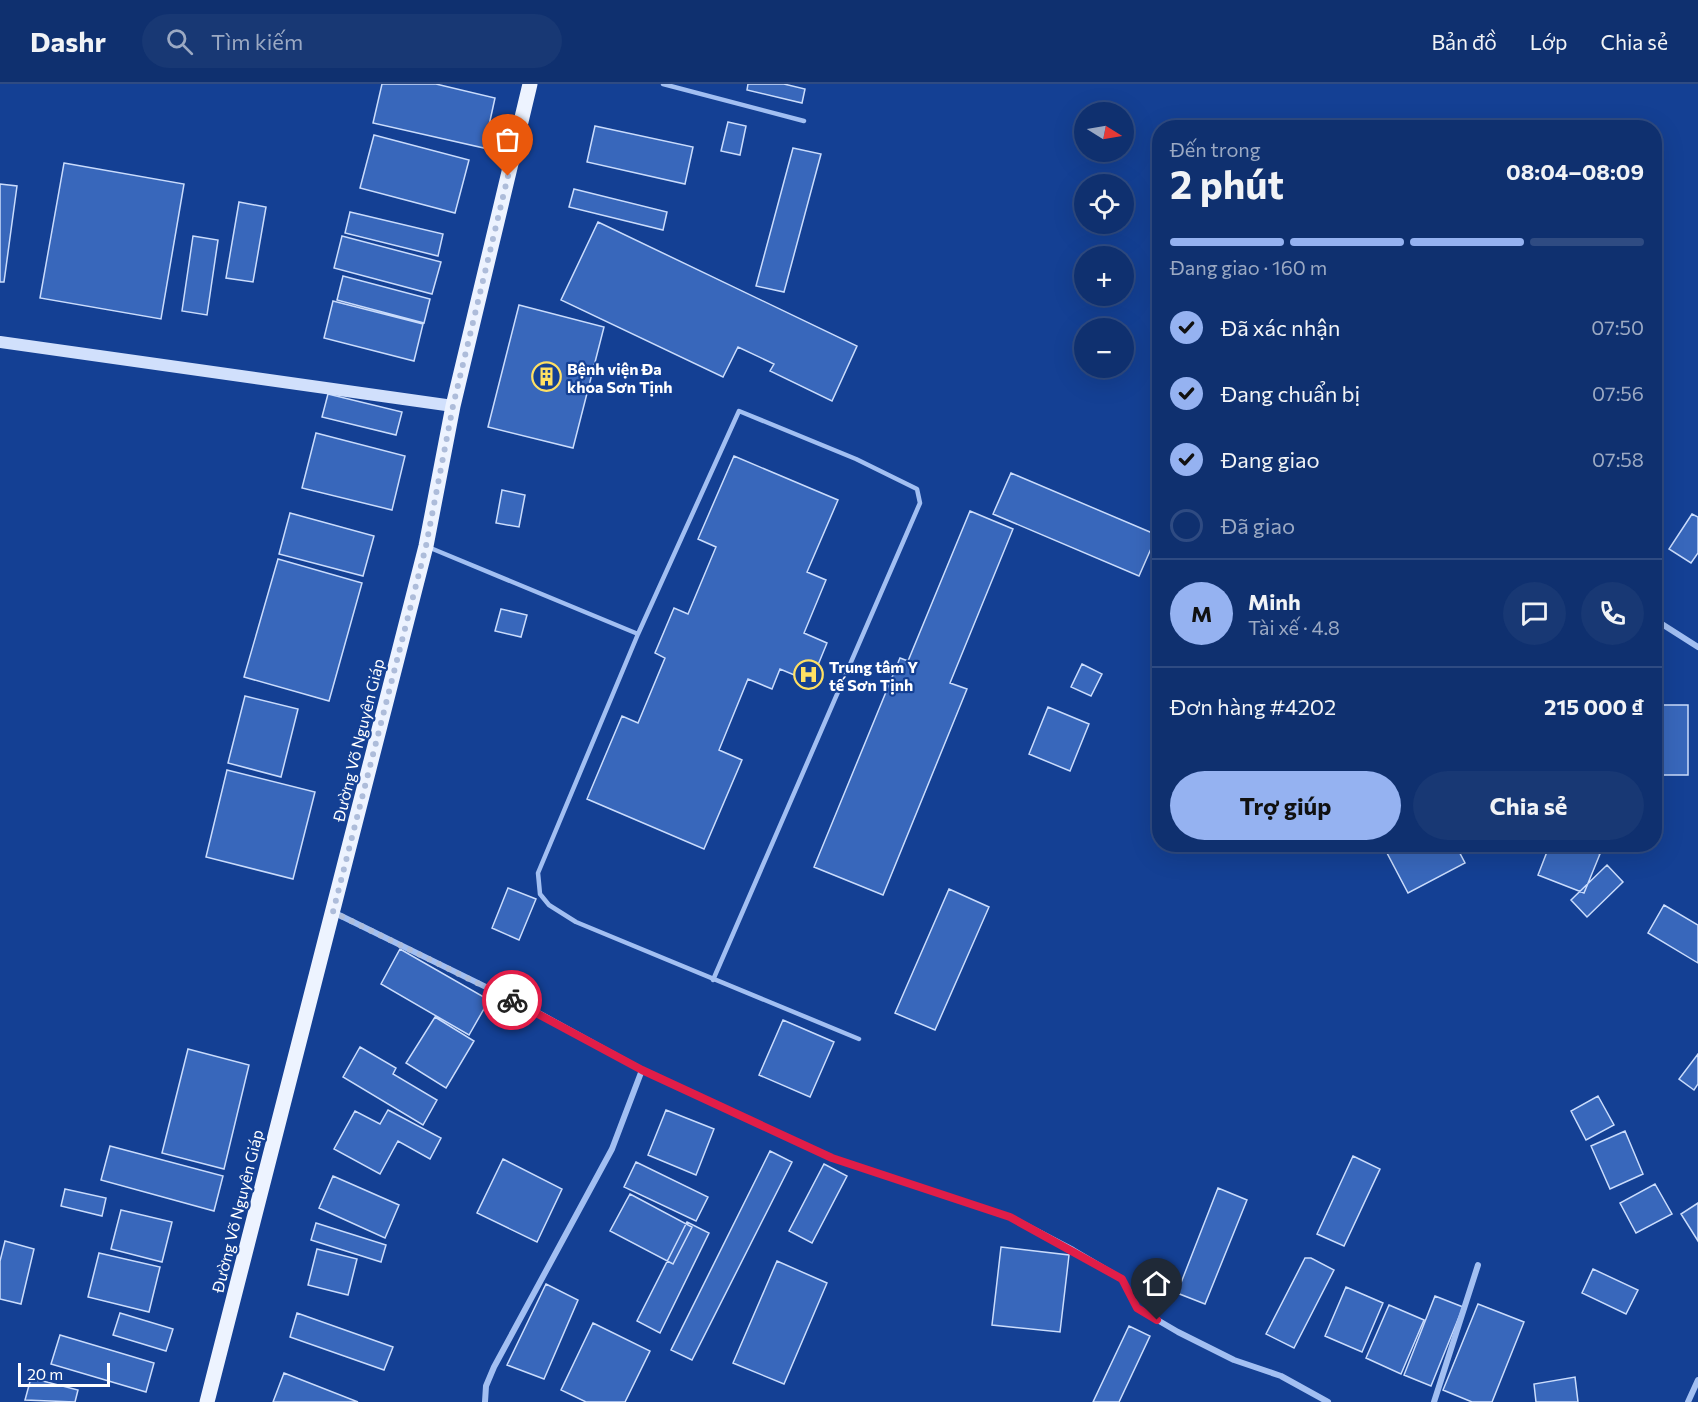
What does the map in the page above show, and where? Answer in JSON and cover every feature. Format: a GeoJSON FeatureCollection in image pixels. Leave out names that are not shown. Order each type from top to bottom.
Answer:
{"type":"FeatureCollection","features":[{"type":"Feature","properties":{"kind":"main road","name":"Đường Võ Nguyên Giáp"},"geometry":{"type":"LineString","coordinates":[[207,1402],[426,546],[453,406],[530,84]]}},
{"type":"Feature","properties":{"kind":"street"},"geometry":{"type":"LineString","coordinates":[[0,342],[453,406]]}},
{"type":"Feature","properties":{"kind":"street"},"geometry":{"type":"LineString","coordinates":[[1662,624],[1698,647]]}},
{"type":"Feature","properties":{"kind":"street"},"geometry":{"type":"LineString","coordinates":[[333,912],[533,1011],[642,1070],[832,1158],[1010,1217],[1122,1279],[1137,1308],[1234,1360],[1281,1376],[1328,1402]]}},
{"type":"Feature","properties":{"kind":"street"},"geometry":{"type":"LineString","coordinates":[[485,1402],[486,1386],[494,1367],[612,1149],[642,1070]]}},
{"type":"Feature","properties":{"kind":"street"},"geometry":{"type":"LineString","coordinates":[[1434,1402],[1478,1265]]}},
{"type":"Feature","properties":{"kind":"street"},"geometry":{"type":"LineString","coordinates":[[1688,1402],[1698,1380]]}},
{"type":"Feature","properties":{"kind":"lane"},"geometry":{"type":"LineString","coordinates":[[663,84],[804,121]]}},
{"type":"Feature","properties":{"kind":"lane"},"geometry":{"type":"LineString","coordinates":[[713,980],[920,503],[917,489],[855,459],[739,411],[638,634],[538,873],[540,894],[549,905],[576,922],[713,980],[859,1039]]}},
{"type":"Feature","properties":{"kind":"lane"},"geometry":{"type":"LineString","coordinates":[[426,546],[638,634]]}},
{"type":"Feature","properties":{"kind":"building"},"geometry":{"type":"Polygon","coordinates":[[[382,84],[436,84],[495,98],[484,148],[373,123],[382,84]]]}},
{"type":"Feature","properties":{"kind":"building"},"geometry":{"type":"Polygon","coordinates":[[[748,84],[784,84],[805,89],[802,103],[747,90],[748,84]]]}},
{"type":"Feature","properties":{"kind":"building"},"geometry":{"type":"Polygon","coordinates":[[[728,122],[746,126],[740,155],[721,151],[728,122]]]}},
{"type":"Feature","properties":{"kind":"building"},"geometry":{"type":"Polygon","coordinates":[[[595,126],[693,147],[685,184],[587,162],[595,126]]]}},
{"type":"Feature","properties":{"kind":"building"},"geometry":{"type":"Polygon","coordinates":[[[374,135],[469,160],[455,213],[360,188],[374,135]]]}},
{"type":"Feature","properties":{"kind":"building"},"geometry":{"type":"Polygon","coordinates":[[[793,148],[821,154],[784,292],[756,286],[793,148]]]}},
{"type":"Feature","properties":{"kind":"building"},"geometry":{"type":"Polygon","coordinates":[[[64,163],[184,184],[161,319],[40,298],[64,163]]]}},
{"type":"Feature","properties":{"kind":"building"},"geometry":{"type":"Polygon","coordinates":[[[0,184],[17,186],[4,282],[0,282],[0,184]]]}},
{"type":"Feature","properties":{"kind":"building"},"geometry":{"type":"Polygon","coordinates":[[[574,189],[667,212],[663,230],[569,207],[574,189]]]}},
{"type":"Feature","properties":{"kind":"building"},"geometry":{"type":"Polygon","coordinates":[[[239,202],[266,207],[253,282],[226,278],[239,202]]]}},
{"type":"Feature","properties":{"kind":"building"},"geometry":{"type":"Polygon","coordinates":[[[350,212],[443,234],[438,256],[345,233],[350,212]]]}},
{"type":"Feature","properties":{"kind":"building"},"geometry":{"type":"Polygon","coordinates":[[[598,222],[857,346],[832,401],[770,371],[774,364],[738,347],[723,377],[561,300],[598,222]]]}},
{"type":"Feature","properties":{"kind":"building"},"geometry":{"type":"Polygon","coordinates":[[[193,236],[218,240],[207,315],[182,311],[193,236]]]}},
{"type":"Feature","properties":{"kind":"building"},"geometry":{"type":"Polygon","coordinates":[[[342,236],[441,262],[432,294],[334,268],[342,236]]]}},
{"type":"Feature","properties":{"kind":"building"},"geometry":{"type":"Polygon","coordinates":[[[343,276],[430,299],[424,323],[337,300],[343,276]]]}},
{"type":"Feature","properties":{"kind":"building"},"geometry":{"type":"Polygon","coordinates":[[[333,301],[423,324],[414,361],[324,338],[333,301]]]}},
{"type":"Feature","properties":{"kind":"building","name":"Bệnh viện Đa khoa Sơn Tịnh"},"geometry":{"type":"Polygon","coordinates":[[[519,305],[604,327],[573,448],[488,427],[519,305]]]}},
{"type":"Feature","properties":{"kind":"building"},"geometry":{"type":"Polygon","coordinates":[[[328,394],[402,412],[396,435],[322,417],[328,394]]]}},
{"type":"Feature","properties":{"kind":"building"},"geometry":{"type":"Polygon","coordinates":[[[316,433],[405,456],[392,510],[302,488],[316,433]]]}},
{"type":"Feature","properties":{"kind":"building"},"geometry":{"type":"Polygon","coordinates":[[[734,456],[838,500],[807,572],[826,580],[804,633],[827,643],[811,682],[780,669],[772,689],[748,679],[719,750],[742,760],[704,849],[587,799],[622,716],[638,723],[665,658],[655,653],[674,608],[688,614],[716,547],[698,539],[734,456]]]}},
{"type":"Feature","properties":{"kind":"building"},"geometry":{"type":"Polygon","coordinates":[[[1011,473],[1152,533],[1152,546],[1139,576],[993,514],[1011,473]]]}},
{"type":"Feature","properties":{"kind":"building"},"geometry":{"type":"Polygon","coordinates":[[[502,490],[525,495],[519,527],[496,523],[502,490]]]}},
{"type":"Feature","properties":{"kind":"building"},"geometry":{"type":"Polygon","coordinates":[[[970,511],[1013,529],[950,683],[967,689],[883,895],[814,867],[900,658],[908,661],[970,511]]]}},
{"type":"Feature","properties":{"kind":"building"},"geometry":{"type":"Polygon","coordinates":[[[290,513],[374,536],[363,576],[279,554],[290,513]]]}},
{"type":"Feature","properties":{"kind":"building"},"geometry":{"type":"Polygon","coordinates":[[[1692,514],[1698,517],[1698,553],[1691,563],[1669,549],[1692,514]]]}},
{"type":"Feature","properties":{"kind":"building"},"geometry":{"type":"Polygon","coordinates":[[[278,559],[362,583],[329,701],[244,677],[278,559]]]}},
{"type":"Feature","properties":{"kind":"building"},"geometry":{"type":"Polygon","coordinates":[[[501,609],[527,615],[521,637],[495,631],[501,609]]]}},
{"type":"Feature","properties":{"kind":"building"},"geometry":{"type":"Polygon","coordinates":[[[1082,664],[1102,674],[1091,696],[1071,687],[1082,664]]]}},
{"type":"Feature","properties":{"kind":"building"},"geometry":{"type":"Polygon","coordinates":[[[245,696],[298,709],[281,777],[228,763],[245,696]]]}},
{"type":"Feature","properties":{"kind":"building"},"geometry":{"type":"Polygon","coordinates":[[[1662,705],[1688,705],[1688,775],[1662,775],[1662,705]]]}},
{"type":"Feature","properties":{"kind":"building"},"geometry":{"type":"Polygon","coordinates":[[[1048,707],[1089,724],[1070,771],[1029,754],[1048,707]]]}},
{"type":"Feature","properties":{"kind":"building"},"geometry":{"type":"Polygon","coordinates":[[[227,770],[315,792],[293,879],[206,857],[227,770]]]}},
{"type":"Feature","properties":{"kind":"building"},"geometry":{"type":"Polygon","coordinates":[[[1459,852],[1465,863],[1408,893],[1387,853],[1459,852]]]}},
{"type":"Feature","properties":{"kind":"building"},"geometry":{"type":"Polygon","coordinates":[[[1547,852],[1595,852],[1600,854],[1584,893],[1538,875],[1547,852]]]}},
{"type":"Feature","properties":{"kind":"building"},"geometry":{"type":"Polygon","coordinates":[[[1607,865],[1623,882],[1587,917],[1571,900],[1607,865]]]}},
{"type":"Feature","properties":{"kind":"building"},"geometry":{"type":"Polygon","coordinates":[[[508,888],[536,899],[519,940],[492,928],[508,888]]]}},
{"type":"Feature","properties":{"kind":"building"},"geometry":{"type":"Polygon","coordinates":[[[949,889],[989,907],[935,1030],[895,1013],[949,889]]]}},
{"type":"Feature","properties":{"kind":"building"},"geometry":{"type":"Polygon","coordinates":[[[1664,905],[1698,925],[1698,963],[1648,933],[1664,905]]]}},
{"type":"Feature","properties":{"kind":"building"},"geometry":{"type":"Polygon","coordinates":[[[400,949],[489,1000],[469,1035],[381,984],[400,949]]]}},
{"type":"Feature","properties":{"kind":"building"},"geometry":{"type":"Polygon","coordinates":[[[435,1017],[474,1041],[446,1088],[406,1063],[435,1017]]]}},
{"type":"Feature","properties":{"kind":"building"},"geometry":{"type":"Polygon","coordinates":[[[783,1020],[834,1042],[810,1097],[759,1075],[783,1020]]]}},
{"type":"Feature","properties":{"kind":"building"},"geometry":{"type":"Polygon","coordinates":[[[360,1047],[396,1068],[393,1074],[437,1100],[423,1125],[343,1077],[360,1047]]]}},
{"type":"Feature","properties":{"kind":"building"},"geometry":{"type":"Polygon","coordinates":[[[188,1049],[249,1065],[224,1169],[162,1153],[188,1049]]]}},
{"type":"Feature","properties":{"kind":"building"},"geometry":{"type":"Polygon","coordinates":[[[1698,1054],[1698,1084],[1694,1090],[1679,1079],[1698,1054]]]}},
{"type":"Feature","properties":{"kind":"building"},"geometry":{"type":"Polygon","coordinates":[[[1598,1096],[1614,1125],[1586,1140],[1571,1111],[1598,1096]]]}},
{"type":"Feature","properties":{"kind":"building"},"geometry":{"type":"Polygon","coordinates":[[[388,1110],[441,1138],[430,1159],[398,1141],[380,1174],[334,1149],[355,1111],[380,1124],[388,1110]]]}},
{"type":"Feature","properties":{"kind":"building"},"geometry":{"type":"Polygon","coordinates":[[[666,1110],[714,1129],[696,1175],[648,1155],[666,1110]]]}},
{"type":"Feature","properties":{"kind":"building"},"geometry":{"type":"Polygon","coordinates":[[[1625,1131],[1643,1174],[1610,1189],[1591,1146],[1625,1131]]]}},
{"type":"Feature","properties":{"kind":"building"},"geometry":{"type":"Polygon","coordinates":[[[110,1146],[223,1176],[214,1211],[101,1180],[110,1146]]]}},
{"type":"Feature","properties":{"kind":"building"},"geometry":{"type":"Polygon","coordinates":[[[770,1151],[792,1162],[692,1360],[671,1350],[770,1151]]]}},
{"type":"Feature","properties":{"kind":"building"},"geometry":{"type":"Polygon","coordinates":[[[1353,1156],[1380,1169],[1344,1246],[1317,1234],[1353,1156]]]}},
{"type":"Feature","properties":{"kind":"building"},"geometry":{"type":"Polygon","coordinates":[[[503,1159],[562,1189],[537,1242],[477,1213],[503,1159]]]}},
{"type":"Feature","properties":{"kind":"building"},"geometry":{"type":"Polygon","coordinates":[[[636,1162],[708,1197],[696,1221],[624,1187],[636,1162]]]}},
{"type":"Feature","properties":{"kind":"building"},"geometry":{"type":"Polygon","coordinates":[[[824,1164],[847,1176],[812,1243],[789,1231],[824,1164]]]}},
{"type":"Feature","properties":{"kind":"building"},"geometry":{"type":"Polygon","coordinates":[[[333,1176],[399,1205],[385,1238],[319,1208],[333,1176]]]}},
{"type":"Feature","properties":{"kind":"building"},"geometry":{"type":"Polygon","coordinates":[[[1655,1184],[1672,1214],[1636,1233],[1620,1203],[1655,1184]]]}},
{"type":"Feature","properties":{"kind":"building"},"geometry":{"type":"Polygon","coordinates":[[[1218,1188],[1247,1200],[1205,1304],[1177,1293],[1218,1188]]]}},
{"type":"Feature","properties":{"kind":"building"},"geometry":{"type":"Polygon","coordinates":[[[65,1189],[106,1198],[102,1216],[61,1206],[65,1189]]]}},
{"type":"Feature","properties":{"kind":"building"},"geometry":{"type":"Polygon","coordinates":[[[630,1194],[692,1227],[673,1264],[610,1231],[630,1194]]]}},
{"type":"Feature","properties":{"kind":"building"},"geometry":{"type":"Polygon","coordinates":[[[1698,1203],[1698,1241],[1681,1214],[1698,1203]]]}},
{"type":"Feature","properties":{"kind":"building"},"geometry":{"type":"Polygon","coordinates":[[[121,1210],[172,1222],[162,1262],[111,1249],[121,1210]]]}},
{"type":"Feature","properties":{"kind":"building"},"geometry":{"type":"Polygon","coordinates":[[[687,1222],[709,1233],[660,1333],[637,1321],[687,1222]]]}},
{"type":"Feature","properties":{"kind":"building"},"geometry":{"type":"Polygon","coordinates":[[[316,1223],[386,1245],[381,1262],[311,1240],[316,1223]]]}},
{"type":"Feature","properties":{"kind":"building"},"geometry":{"type":"Polygon","coordinates":[[[5,1241],[34,1249],[21,1304],[0,1299],[0,1261],[5,1241]]]}},
{"type":"Feature","properties":{"kind":"building"},"geometry":{"type":"Polygon","coordinates":[[[1001,1247],[1069,1255],[1060,1332],[992,1325],[1001,1247]]]}},
{"type":"Feature","properties":{"kind":"building"},"geometry":{"type":"Polygon","coordinates":[[[317,1249],[357,1259],[348,1295],[308,1285],[317,1249]]]}},
{"type":"Feature","properties":{"kind":"building"},"geometry":{"type":"Polygon","coordinates":[[[99,1253],[160,1267],[149,1312],[88,1297],[99,1253]]]}},
{"type":"Feature","properties":{"kind":"building"},"geometry":{"type":"Polygon","coordinates":[[[1305,1258],[1311,1258],[1334,1270],[1294,1348],[1266,1334],[1305,1258]]]}},
{"type":"Feature","properties":{"kind":"building"},"geometry":{"type":"Polygon","coordinates":[[[777,1261],[827,1283],[784,1384],[733,1363],[777,1261]]]}},
{"type":"Feature","properties":{"kind":"building"},"geometry":{"type":"Polygon","coordinates":[[[1593,1269],[1638,1290],[1626,1314],[1582,1293],[1593,1269]]]}},
{"type":"Feature","properties":{"kind":"building"},"geometry":{"type":"Polygon","coordinates":[[[546,1284],[578,1300],[544,1379],[507,1365],[546,1284]]]}},
{"type":"Feature","properties":{"kind":"building"},"geometry":{"type":"Polygon","coordinates":[[[1346,1287],[1383,1303],[1362,1352],[1325,1336],[1346,1287]]]}},
{"type":"Feature","properties":{"kind":"building"},"geometry":{"type":"Polygon","coordinates":[[[1435,1296],[1463,1307],[1431,1386],[1404,1375],[1435,1296]]]}},
{"type":"Feature","properties":{"kind":"building"},"geometry":{"type":"Polygon","coordinates":[[[1478,1304],[1524,1322],[1492,1402],[1472,1402],[1443,1390],[1478,1304]]]}},
{"type":"Feature","properties":{"kind":"building"},"geometry":{"type":"Polygon","coordinates":[[[1389,1305],[1424,1320],[1401,1374],[1366,1358],[1389,1305]]]}},
{"type":"Feature","properties":{"kind":"building"},"geometry":{"type":"Polygon","coordinates":[[[120,1313],[173,1329],[166,1351],[113,1335],[120,1313]]]}},
{"type":"Feature","properties":{"kind":"building"},"geometry":{"type":"Polygon","coordinates":[[[297,1313],[393,1347],[384,1370],[290,1337],[297,1313]]]}},
{"type":"Feature","properties":{"kind":"building"},"geometry":{"type":"Polygon","coordinates":[[[593,1323],[650,1351],[625,1402],[586,1402],[561,1390],[593,1323]]]}},
{"type":"Feature","properties":{"kind":"building"},"geometry":{"type":"Polygon","coordinates":[[[1129,1326],[1150,1336],[1119,1402],[1093,1402],[1129,1326]]]}},
{"type":"Feature","properties":{"kind":"building"},"geometry":{"type":"Polygon","coordinates":[[[60,1335],[154,1363],[146,1392],[51,1364],[60,1335]]]}},
{"type":"Feature","properties":{"kind":"building"},"geometry":{"type":"Polygon","coordinates":[[[284,1373],[358,1402],[273,1402],[284,1373]]]}},
{"type":"Feature","properties":{"kind":"building"},"geometry":{"type":"Polygon","coordinates":[[[1575,1377],[1578,1402],[1536,1402],[1534,1384],[1575,1377]]]}},
{"type":"Feature","properties":{"kind":"building"},"geometry":{"type":"Polygon","coordinates":[[[31,1378],[78,1390],[75,1402],[25,1400],[31,1378]]]}},
{"type":"Feature","properties":{"kind":"way so far"},"geometry":{"type":"LineString","coordinates":[[508,176],[453,406],[426,546],[333,912],[512,1000]]}},
{"type":"Feature","properties":{"kind":"place","name":"Bệnh viện Đa khoa Sơn Tịnh"},"geometry":{"type":"Point","coordinates":[546,377]}},
{"type":"Feature","properties":{"kind":"place","name":"Trung tâm Y tế Sơn Tịnh"},"geometry":{"type":"Point","coordinates":[808,675]}},
{"type":"Feature","properties":{"kind":"route"},"geometry":{"type":"LineString","coordinates":[[512,1000],[642,1070],[832,1158],[1010,1217],[1122,1279],[1137,1308],[1157,1320]]}}]}
